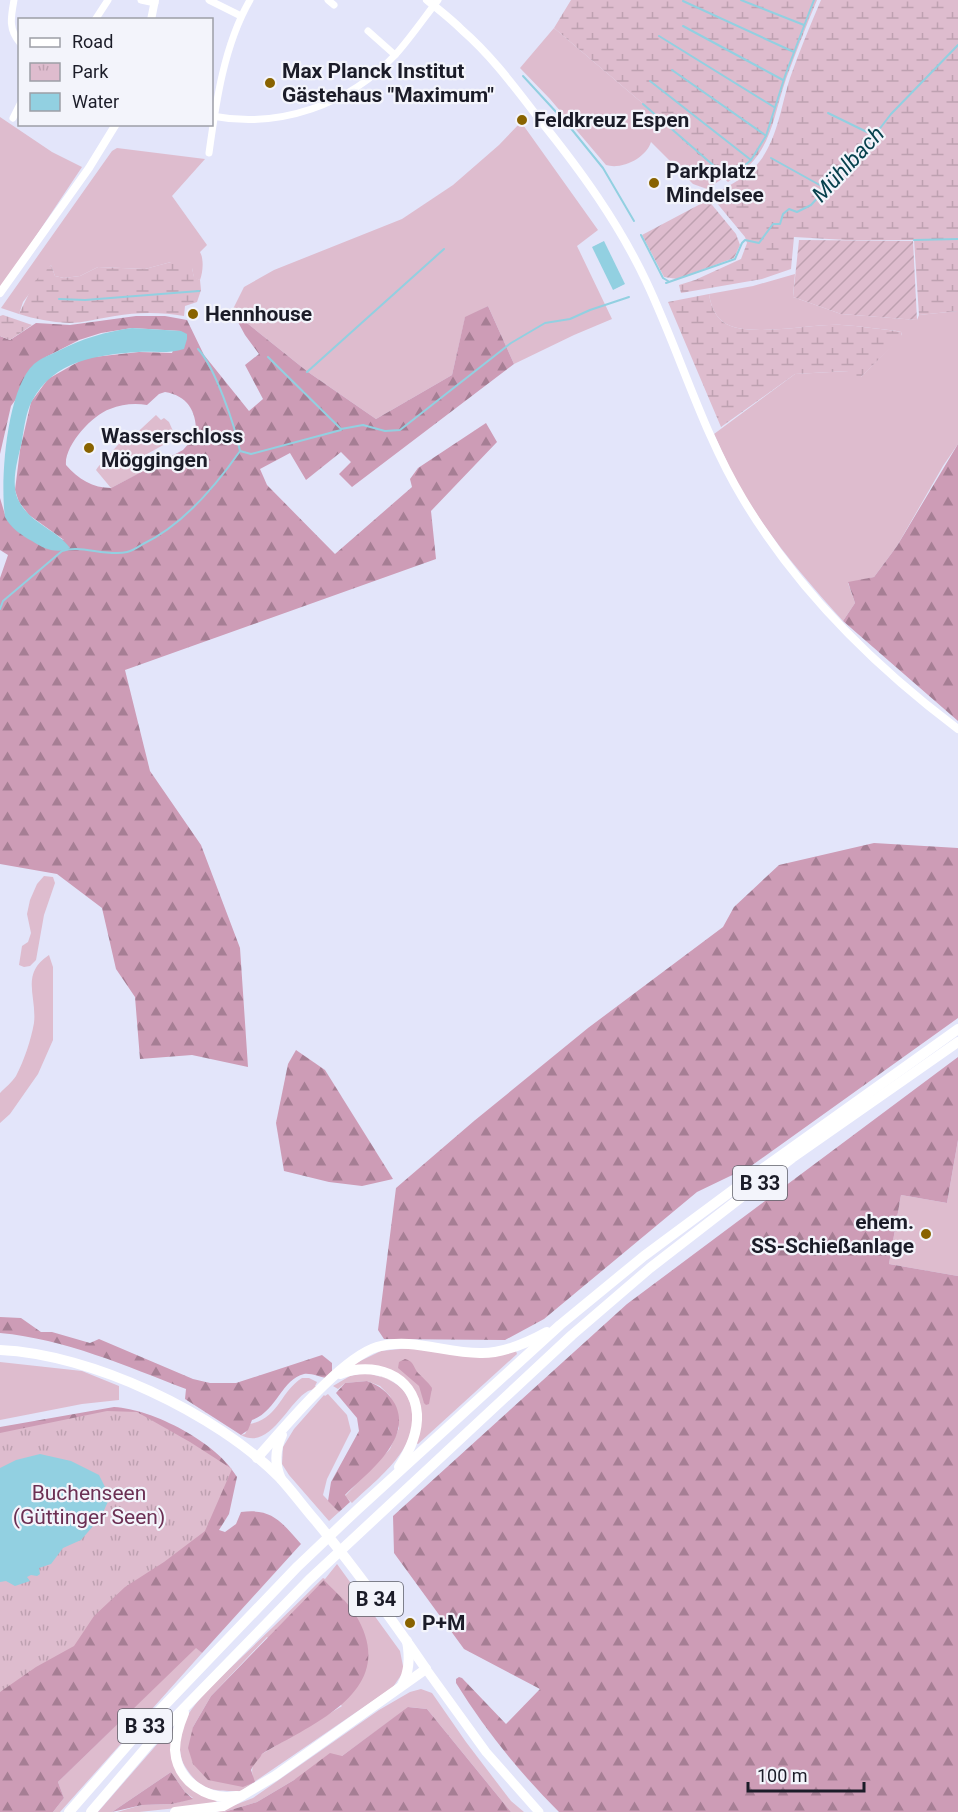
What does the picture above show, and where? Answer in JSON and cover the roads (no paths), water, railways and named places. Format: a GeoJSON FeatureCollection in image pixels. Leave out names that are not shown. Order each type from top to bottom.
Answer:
{"type":"FeatureCollection","features":[{"type":"Feature","properties":{"kind":"main road","name":"B 33"},"geometry":{"type":"LineString","coordinates":[[69,1812],[139,1732],[298,1566],[560,1325],[644,1256],[761,1169],[958,1029]]}},
{"type":"Feature","properties":{"kind":"main road","name":"B 33"},"geometry":{"type":"LineString","coordinates":[[91,1812],[150,1743],[309,1580],[572,1335],[650,1268],[792,1158],[958,1042]]}},
{"type":"Feature","properties":{"kind":"main road"},"geometry":{"type":"LineString","coordinates":[[257,1458],[351,1360],[380,1346],[410,1344],[481,1353],[503,1350],[531,1341],[560,1325]]}},
{"type":"Feature","properties":{"kind":"main road","name":"B 34"},"geometry":{"type":"LineString","coordinates":[[0,1350],[71,1362],[109,1374],[173,1402],[257,1458],[281,1479],[345,1557],[426,1669]]}},
{"type":"Feature","properties":{"kind":"main road"},"geometry":{"type":"LineString","coordinates":[[335,1376],[349,1370],[377,1369],[389,1373],[405,1386],[417,1413],[416,1425],[405,1459],[393,1477]]}},
{"type":"Feature","properties":{"kind":"main road"},"geometry":{"type":"LineString","coordinates":[[281,1479],[276,1463],[276,1451],[286,1427]]}},
{"type":"Feature","properties":{"kind":"main road"},"geometry":{"type":"LineString","coordinates":[[400,1688],[409,1666],[407,1641]]}},
{"type":"Feature","properties":{"kind":"main road"},"geometry":{"type":"LineString","coordinates":[[175,1812],[223,1806],[254,1790],[426,1669],[486,1752],[539,1812]]}},
{"type":"Feature","properties":{"kind":"main road","name":"B 33"},"geometry":{"type":"LineString","coordinates":[[186,1707],[178,1729],[175,1751],[181,1771],[189,1781],[207,1794],[243,1796]]}},
{"type":"Feature","properties":{"kind":"street"},"geometry":{"type":"LineString","coordinates":[[14,0],[10,22],[14,36],[18,41]]}},
{"type":"Feature","properties":{"kind":"street"},"geometry":{"type":"LineString","coordinates":[[96,18],[108,0]]}},
{"type":"Feature","properties":{"kind":"street"},"geometry":{"type":"LineString","coordinates":[[141,0],[155,1],[151,18]]}},
{"type":"Feature","properties":{"kind":"street"},"geometry":{"type":"LineString","coordinates":[[209,0],[241,16]]}},
{"type":"Feature","properties":{"kind":"street"},"geometry":{"type":"LineString","coordinates":[[250,0],[241,16],[224,70],[213,116],[247,119],[283,116],[322,107],[356,88],[395,55],[433,2],[463,30],[528,105],[600,199],[624,239],[657,307],[713,442],[742,498],[778,554],[856,643],[889,674],[958,729]]}},
{"type":"Feature","properties":{"kind":"street"},"geometry":{"type":"LineString","coordinates":[[368,31],[395,55]]}},
{"type":"Feature","properties":{"kind":"street"},"geometry":{"type":"LineString","coordinates":[[13,118],[18,108]]}},
{"type":"Feature","properties":{"kind":"street"},"geometry":{"type":"LineString","coordinates":[[209,153],[212,126]]}},
{"type":"Feature","properties":{"kind":"street"},"geometry":{"type":"LineString","coordinates":[[0,293],[89,168],[114,127]]}},
{"type":"Feature","properties":{"kind":"water"},"geometry":{"type":"Polygon","coordinates":[[[604,241],[625,284],[613,290],[592,247],[604,241]]]}},
{"type":"Feature","properties":{"kind":"water"},"geometry":{"type":"Polygon","coordinates":[[[132,328],[181,331],[187,334],[187,339],[184,349],[178,351],[123,353],[78,362],[52,376],[41,387],[30,405],[15,472],[15,489],[25,510],[70,548],[55,551],[46,548],[20,534],[5,517],[3,482],[7,438],[17,394],[25,377],[34,364],[40,360],[85,339],[132,328]]]}},
{"type":"Feature","properties":{"kind":"water"},"geometry":{"type":"Polygon","coordinates":[[[40,1454],[71,1461],[99,1475],[110,1497],[101,1517],[81,1540],[63,1548],[51,1564],[39,1568],[40,1574],[27,1577],[30,1581],[15,1586],[6,1581],[0,1582],[0,1468],[16,1460],[40,1454]]]}},
{"type":"Feature","properties":{"kind":"waterway"},"geometry":{"type":"LineString","coordinates":[[741,0],[804,25]]}},
{"type":"Feature","properties":{"kind":"waterway"},"geometry":{"type":"LineString","coordinates":[[643,104],[729,179],[751,160],[766,136],[785,76],[814,0]]}},
{"type":"Feature","properties":{"kind":"waterway"},"geometry":{"type":"LineString","coordinates":[[683,1],[794,52]]}},
{"type":"Feature","properties":{"kind":"waterway"},"geometry":{"type":"LineString","coordinates":[[683,26],[783,80]]}},
{"type":"Feature","properties":{"kind":"waterway"},"geometry":{"type":"LineString","coordinates":[[659,36],[774,107]]}},
{"type":"Feature","properties":{"kind":"waterway","name":"Mühlbach"},"geometry":{"type":"LineString","coordinates":[[666,283],[735,259],[745,240],[759,243],[773,224],[780,224],[783,214],[789,209],[797,212],[811,205],[838,175],[848,159],[868,144],[891,114],[958,45]]}},
{"type":"Feature","properties":{"kind":"waterway"},"geometry":{"type":"LineString","coordinates":[[672,70],[765,135]]}},
{"type":"Feature","properties":{"kind":"waterway","name":"Mühlbach"},"geometry":{"type":"LineString","coordinates":[[523,76],[569,126],[603,168],[634,221]]}},
{"type":"Feature","properties":{"kind":"waterway"},"geometry":{"type":"LineString","coordinates":[[650,81],[751,160]]}},
{"type":"Feature","properties":{"kind":"waterway"},"geometry":{"type":"LineString","coordinates":[[828,113],[873,135]]}},
{"type":"Feature","properties":{"kind":"waterway"},"geometry":{"type":"LineString","coordinates":[[771,158],[825,188]]}},
{"type":"Feature","properties":{"kind":"waterway"},"geometry":{"type":"LineString","coordinates":[[641,235],[663,278],[668,281]]}},
{"type":"Feature","properties":{"kind":"waterway"},"geometry":{"type":"LineString","coordinates":[[914,240],[958,239]]}},
{"type":"Feature","properties":{"kind":"waterway"},"geometry":{"type":"LineString","coordinates":[[307,372],[444,249]]}},
{"type":"Feature","properties":{"kind":"waterway"},"geometry":{"type":"LineString","coordinates":[[59,299],[85,300],[199,291]]}},
{"type":"Feature","properties":{"kind":"waterway"},"geometry":{"type":"LineString","coordinates":[[268,357],[341,429],[363,425],[385,431],[400,430],[511,343],[545,323],[570,319],[629,297]]}},
{"type":"Feature","properties":{"kind":"waterway"},"geometry":{"type":"LineString","coordinates":[[198,349],[211,369],[229,412],[240,451],[251,454],[341,430]]}},
{"type":"Feature","properties":{"kind":"waterway"},"geometry":{"type":"LineString","coordinates":[[0,609],[3,601],[62,551],[76,549],[110,553],[127,552],[172,527],[197,504],[240,451]]}},
{"type":"Feature","properties":{"kind":"place","name":"Max Planck Institut Gästehaus \"Maximum\""},"geometry":{"type":"Point","coordinates":[270,83]}},
{"type":"Feature","properties":{"kind":"place","name":"Feldkreuz Espen"},"geometry":{"type":"Point","coordinates":[522,120]}},
{"type":"Feature","properties":{"kind":"place","name":"Parkplatz Mindelsee"},"geometry":{"type":"Point","coordinates":[654,183]}},
{"type":"Feature","properties":{"kind":"place","name":"Hennhouse"},"geometry":{"type":"Point","coordinates":[193,314]}},
{"type":"Feature","properties":{"kind":"place","name":"Wasserschloss Möggingen"},"geometry":{"type":"Point","coordinates":[89,448]}},
{"type":"Feature","properties":{"kind":"place","name":"ehem. SS-Schießanlage"},"geometry":{"type":"Point","coordinates":[926,1234]}},
{"type":"Feature","properties":{"kind":"place","name":"P+M"},"geometry":{"type":"Point","coordinates":[410,1623]}},
{"type":"Feature","properties":{"kind":"park label","name":"Buchenseen (Güttinger Seen)"},"geometry":{"type":"Point","coordinates":[89,1505]}}]}
